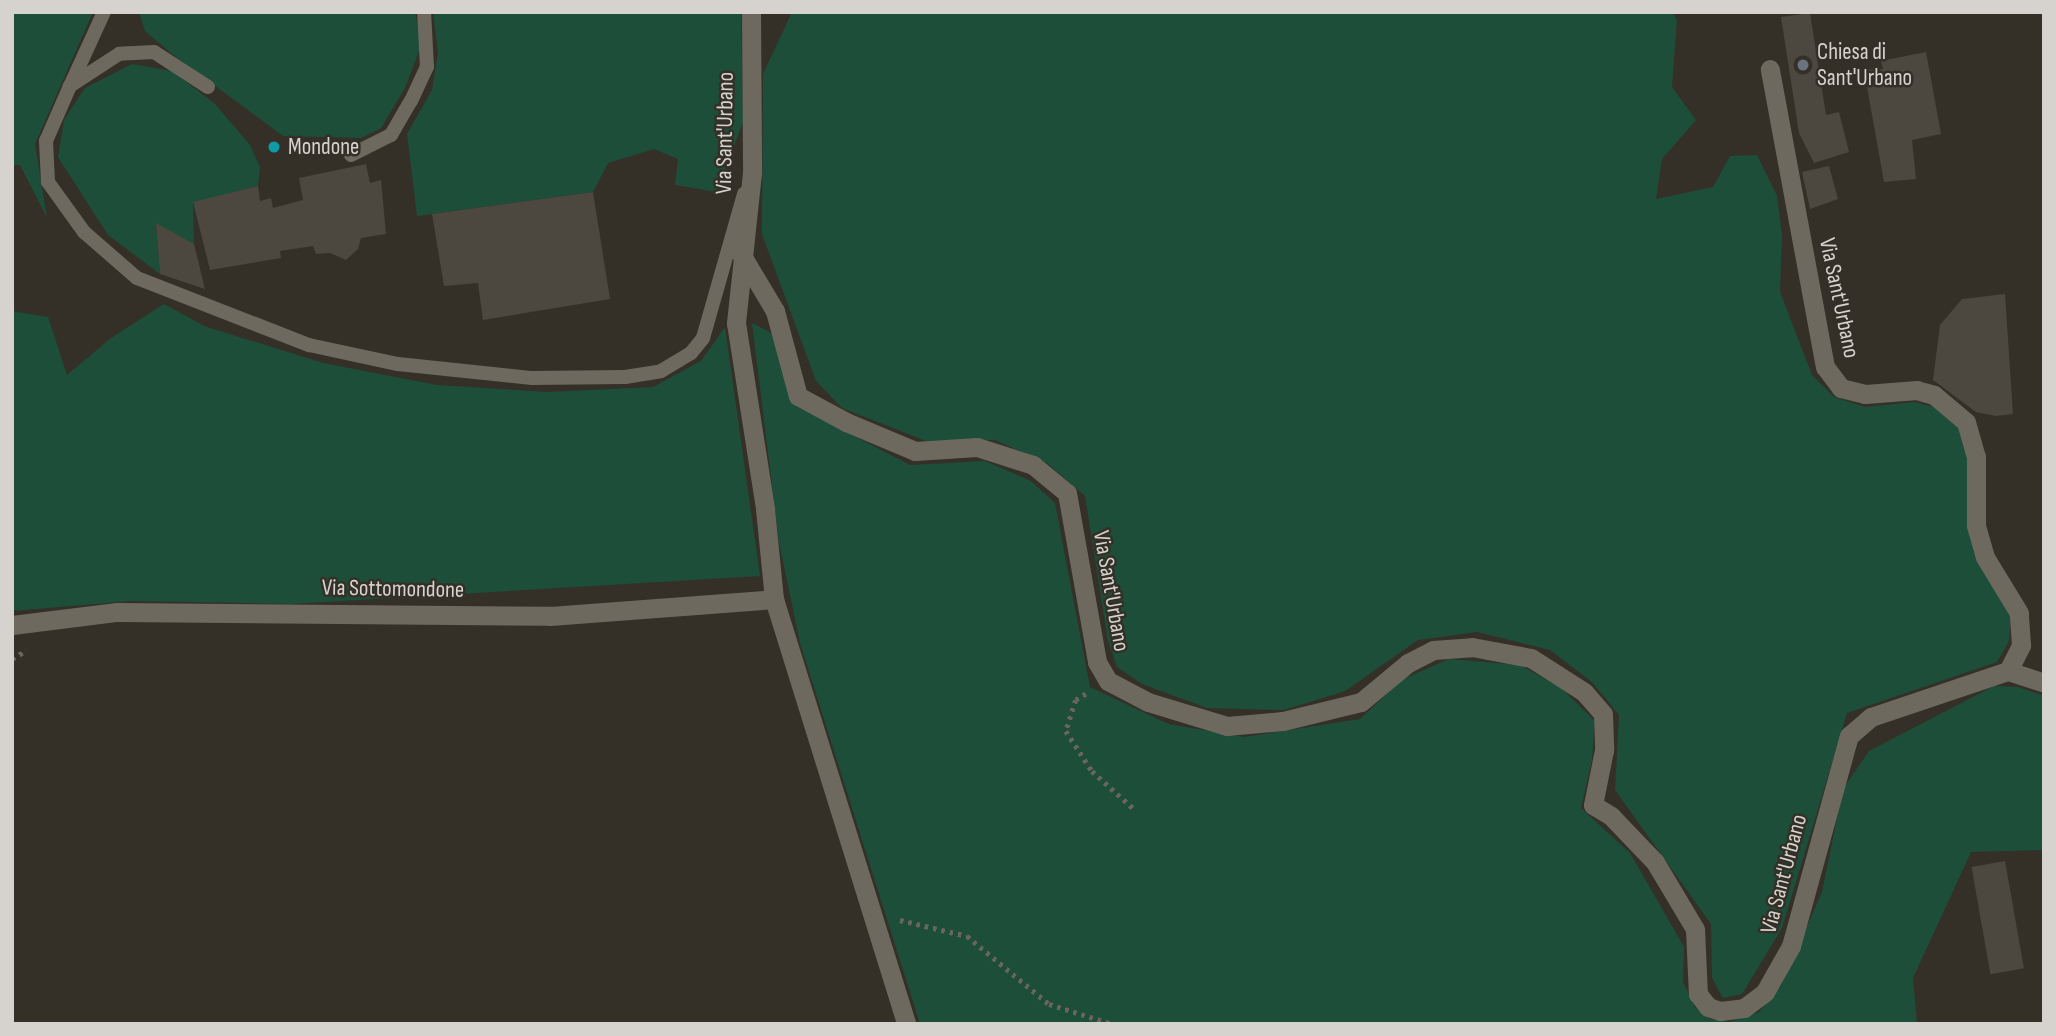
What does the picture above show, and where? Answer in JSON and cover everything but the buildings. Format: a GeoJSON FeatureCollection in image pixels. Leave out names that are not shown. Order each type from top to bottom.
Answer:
{"type":"FeatureCollection","features":[{"type":"Feature","properties":{"kind":"street","name":"Via Sant'Urbano"},"geometry":{"type":"LineString","coordinates":[[751,12],[752,173],[741,254],[736,323],[765,509],[774,599],[906,1024]]}},
{"type":"Feature","properties":{"kind":"street","name":"Via Sant'Urbano"},"geometry":{"type":"LineString","coordinates":[[741,254],[775,311],[798,396],[915,451],[977,447],[1033,465],[1067,494],[1097,662],[1108,681],[1182,715],[1227,726],[1283,721],[1361,702],[1408,663],[1433,650],[1472,647],[1531,658],[1584,692],[1603,714],[1604,750],[1592,805],[1611,816],[1655,862],[1695,929],[1698,994],[1708,1007],[1720,1012],[1744,1007],[1765,992],[1791,946],[1849,736],[1871,717],[2008,671],[2021,645],[2019,614],[1985,557],[1976,525],[1976,457],[1966,422],[1934,396],[1917,390],[1866,394],[1841,388],[1825,367],[1770,69]]}},
{"type":"Feature","properties":{"kind":"street","name":"Via Sottomondone"},"geometry":{"type":"LineString","coordinates":[[12,625],[117,612],[550,616],[774,599]]}},
{"type":"Feature","properties":{"kind":"street"},"geometry":{"type":"LineString","coordinates":[[2008,671],[2044,683]]}},
{"type":"Feature","properties":{"kind":"lane"},"geometry":{"type":"LineString","coordinates":[[104,12],[46,141],[48,182],[84,232],[137,278],[218,312],[310,345],[398,363],[532,378],[625,377],[662,371],[691,353],[703,338],[730,232],[752,173]]}},
{"type":"Feature","properties":{"kind":"lane"},"geometry":{"type":"LineString","coordinates":[[351,155],[391,135],[411,101],[427,67],[424,12]]}},
{"type":"Feature","properties":{"kind":"lane"},"geometry":{"type":"LineString","coordinates":[[70,86],[119,54],[155,52],[208,87]]}},
{"type":"Feature","properties":{"kind":"path"},"geometry":{"type":"LineString","coordinates":[[1108,681],[1076,700],[1066,731],[1092,771],[1134,809]]}},
{"type":"Feature","properties":{"kind":"path"},"geometry":{"type":"LineString","coordinates":[[872,914],[967,936],[1049,1004],[1112,1024]]}},
{"type":"Feature","properties":{"kind":"green space"},"geometry":{"type":"Polygon","coordinates":[[[12,12],[93,12],[35,144],[47,218],[20,165],[12,165],[12,12]]]}},
{"type":"Feature","properties":{"kind":"green space"},"geometry":{"type":"Polygon","coordinates":[[[139,12],[415,12],[421,46],[405,88],[381,128],[361,138],[283,136],[145,31],[139,12]]]}},
{"type":"Feature","properties":{"kind":"green space"},"geometry":{"type":"Polygon","coordinates":[[[433,12],[741,12],[743,122],[717,192],[675,185],[678,159],[654,149],[608,163],[593,192],[417,216],[407,134],[432,90],[438,52],[433,12]]]}},
{"type":"Feature","properties":{"kind":"green space"},"geometry":{"type":"Polygon","coordinates":[[[792,12],[1672,12],[1677,20],[1672,87],[1696,120],[1662,159],[1656,199],[1713,187],[1730,156],[1757,155],[1777,196],[1782,235],[1780,292],[1812,375],[1834,397],[1865,407],[1915,402],[1934,407],[1958,424],[1967,452],[1971,533],[2011,616],[2009,641],[1997,662],[1847,713],[1782,928],[1742,994],[1723,998],[1712,978],[1711,924],[1615,790],[1619,715],[1592,682],[1550,650],[1477,632],[1418,640],[1345,691],[1284,710],[1207,708],[1142,684],[1117,667],[1108,641],[1085,496],[1047,463],[995,440],[926,441],[842,408],[816,381],[762,234],[763,74],[792,12]]]}},
{"type":"Feature","properties":{"kind":"green space"},"geometry":{"type":"Polygon","coordinates":[[[132,64],[172,71],[215,104],[250,145],[260,167],[258,186],[193,203],[194,244],[156,224],[160,274],[108,235],[58,157],[64,120],[85,88],[132,64]]]}},
{"type":"Feature","properties":{"kind":"green space"},"geometry":{"type":"Polygon","coordinates":[[[164,304],[204,326],[323,363],[437,385],[548,392],[653,387],[701,361],[725,327],[760,576],[291,604],[131,601],[12,611],[12,311],[48,317],[67,375],[111,338],[164,304]]]}},
{"type":"Feature","properties":{"kind":"green space"},"geometry":{"type":"Polygon","coordinates":[[[752,323],[775,335],[794,405],[910,465],[985,461],[1031,481],[1055,503],[1090,687],[1168,724],[1244,737],[1360,719],[1403,679],[1449,659],[1520,665],[1561,688],[1595,721],[1592,760],[1581,808],[1630,853],[1684,947],[1683,982],[1695,1007],[1710,1019],[1730,1022],[1759,1012],[1781,986],[1822,892],[1843,789],[1869,751],[1994,686],[2018,687],[2044,696],[2044,850],[1971,852],[1913,978],[1917,1024],[920,1024],[800,643],[779,542],[752,323]]]}},
{"type":"Feature","properties":{"kind":"place","name":"Chiesa di Sant'Urbano"},"geometry":{"type":"Point","coordinates":[1803,65]}},
{"type":"Feature","properties":{"kind":"place","name":"Mondone"},"geometry":{"type":"Point","coordinates":[274,147]}}]}
